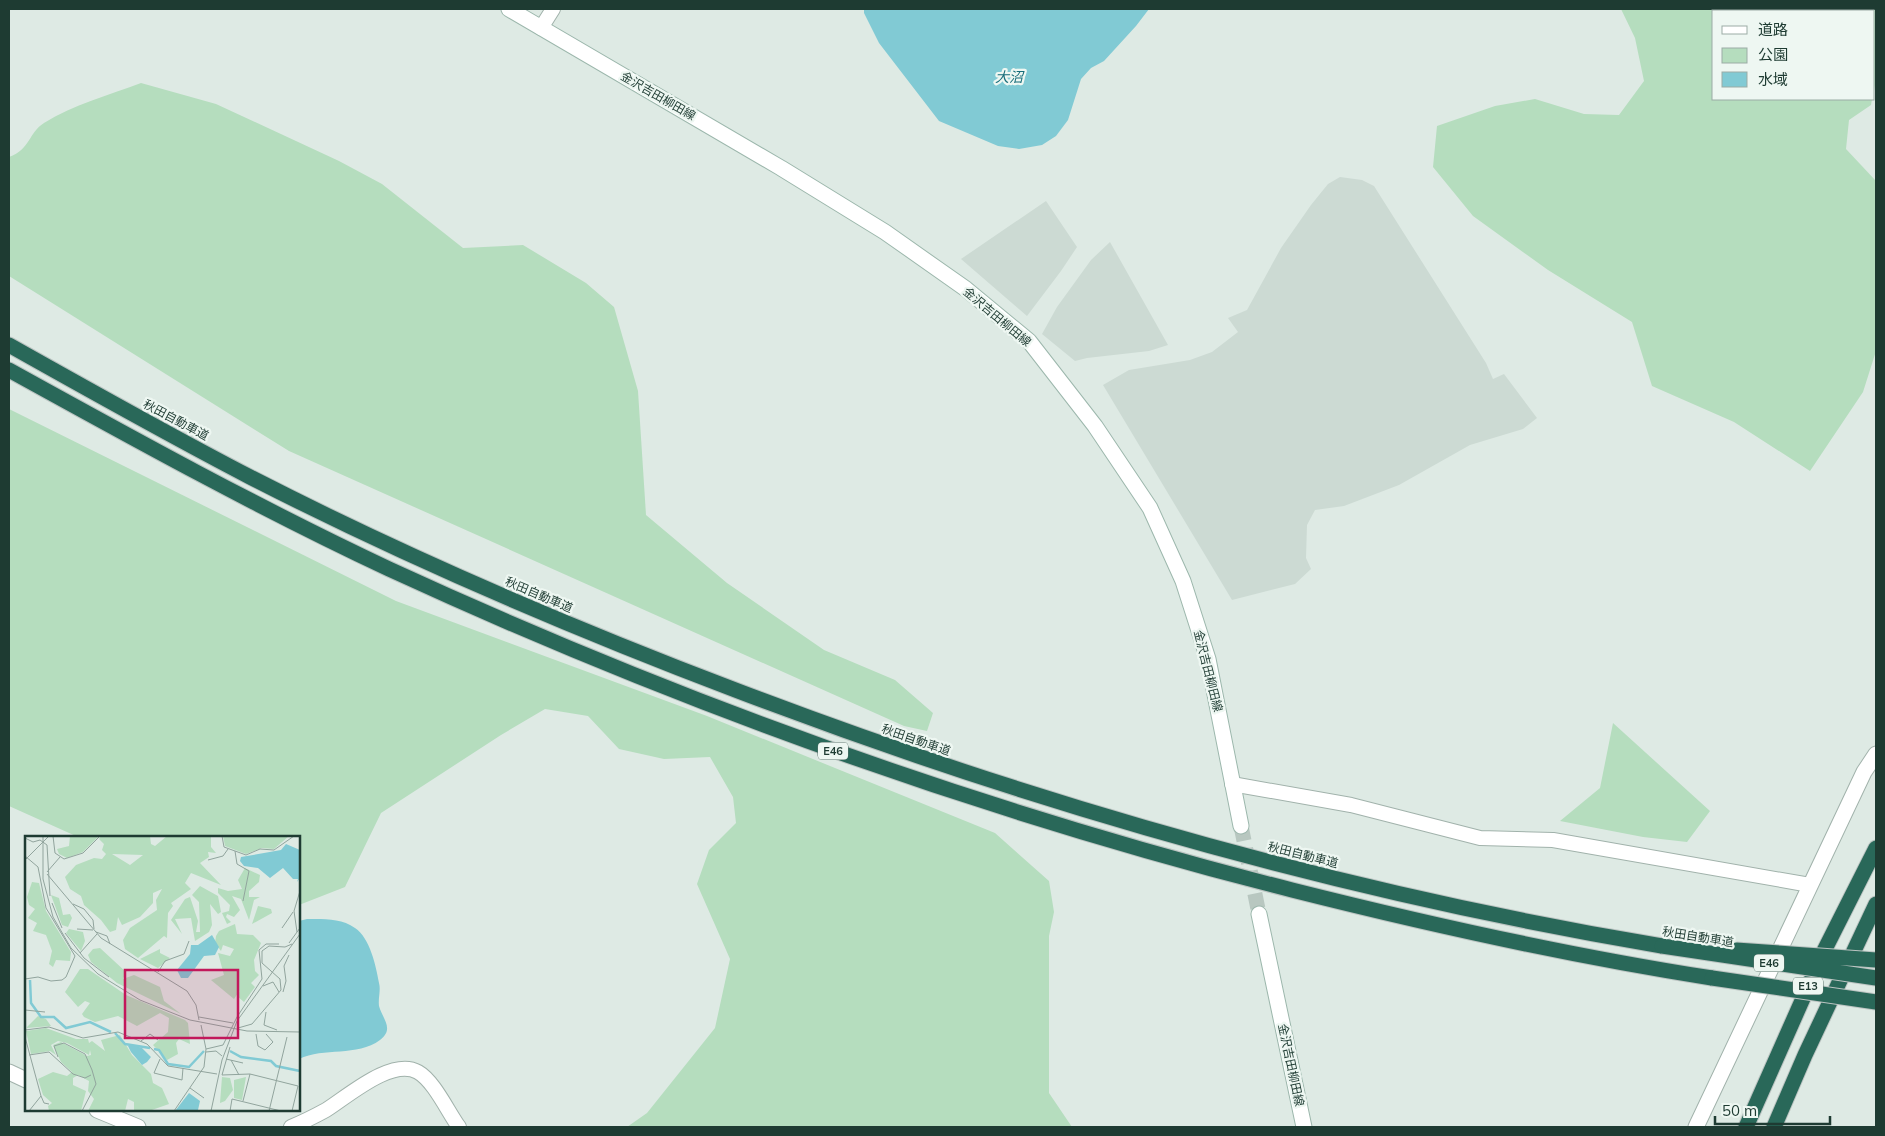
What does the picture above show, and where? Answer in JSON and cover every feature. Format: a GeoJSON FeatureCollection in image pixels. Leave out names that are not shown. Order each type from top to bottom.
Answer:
{"type":"FeatureCollection","features":[{"type":"Feature","properties":{"kind":"highway","name":"秋田自動車道"},"geometry":{"type":"LineString","coordinates":[[9,345],[244,474],[396,548],[547,615],[678,669],[824,724],[1092,813],[1226,851],[1362,885],[1497,916],[1662,946],[1876,978]]}},
{"type":"Feature","properties":{"kind":"highway","name":"E46"},"geometry":{"type":"LineString","coordinates":[[9,370],[242,497],[387,567],[529,632],[672,690],[816,745],[950,792],[1221,872],[1497,939],[1712,978],[1876,1002]]}},
{"type":"Feature","properties":{"kind":"highway","name":"E13"},"geometry":{"type":"LineString","coordinates":[[1746,1127],[1824,951],[1876,848]]}},
{"type":"Feature","properties":{"kind":"highway","name":"E13"},"geometry":{"type":"LineString","coordinates":[[1774,1127],[1804,1055],[1876,904]]}},
{"type":"Feature","properties":{"kind":"highway"},"geometry":{"type":"LineString","coordinates":[[1662,946],[1876,960]]}},
{"type":"Feature","properties":{"kind":"main road","name":"金沢吉田柳田線"},"geometry":{"type":"LineString","coordinates":[[509,9],[773,163],[885,232],[966,289],[1029,341],[1095,426],[1150,508],[1183,581],[1208,659],[1240,826]]}},
{"type":"Feature","properties":{"kind":"main road"},"geometry":{"type":"LineString","coordinates":[[1696,1127],[1864,772],[1876,754]]}},
{"type":"Feature","properties":{"kind":"main road","name":"金沢吉田柳田線"},"geometry":{"type":"LineString","coordinates":[[1259,914],[1304,1127]]}},
{"type":"Feature","properties":{"kind":"main road"},"geometry":{"type":"LineString","coordinates":[[9,1072],[25,1080]]}},
{"type":"Feature","properties":{"kind":"main road"},"geometry":{"type":"LineString","coordinates":[[99,1111],[138,1127]]}},
{"type":"Feature","properties":{"kind":"street"},"geometry":{"type":"LineString","coordinates":[[541,28],[553,9]]}},
{"type":"Feature","properties":{"kind":"street"},"geometry":{"type":"LineString","coordinates":[[1232,784],[1351,805],[1480,838],[1553,840],[1810,885]]}},
{"type":"Feature","properties":{"kind":"street"},"geometry":{"type":"LineString","coordinates":[[291,1127],[325,1110],[371,1079],[405,1069],[416,1071],[426,1079],[459,1127]]}},
{"type":"Feature","properties":{"kind":"shaded area"},"geometry":{"type":"Polygon","coordinates":[[[1340,177],[1362,180],[1374,186],[1486,363],[1493,379],[1504,374],[1537,418],[1523,429],[1470,445],[1399,485],[1344,506],[1315,510],[1307,525],[1306,558],[1311,569],[1295,584],[1232,600],[1103,385],[1129,370],[1190,360],[1212,352],[1238,332],[1228,318],[1247,310],[1281,248],[1311,205],[1328,184],[1340,177]]]}},
{"type":"Feature","properties":{"kind":"shaded area"},"geometry":{"type":"Polygon","coordinates":[[[1046,201],[1077,247],[1027,316],[961,259],[1046,201]]]}},
{"type":"Feature","properties":{"kind":"shaded area"},"geometry":{"type":"Polygon","coordinates":[[[1110,242],[1168,345],[1149,351],[1075,361],[1042,334],[1057,307],[1091,260],[1110,242]]]}},
{"type":"Feature","properties":{"kind":"green space"},"geometry":{"type":"Polygon","coordinates":[[[1621,9],[1876,9],[1875,85],[1875,10],[1712,10],[1712,100],[1872,100],[1871,105],[1849,120],[1846,149],[1876,181],[1876,351],[1863,392],[1810,471],[1734,422],[1652,386],[1632,322],[1548,270],[1473,216],[1433,167],[1437,126],[1495,106],[1535,99],[1584,114],[1619,115],[1644,81],[1635,38],[1621,9]]]}},
{"type":"Feature","properties":{"kind":"green space"},"geometry":{"type":"Polygon","coordinates":[[[141,83],[216,104],[339,161],[382,184],[463,248],[523,245],[586,283],[614,307],[638,391],[646,515],[727,583],[824,650],[895,680],[933,713],[927,731],[904,726],[289,451],[9,276],[9,157],[22,150],[35,131],[44,123],[91,101],[141,83]]]}},
{"type":"Feature","properties":{"kind":"green space"},"geometry":{"type":"Polygon","coordinates":[[[9,409],[396,601],[707,716],[995,833],[1049,881],[1054,912],[1049,936],[1049,1093],[1072,1127],[627,1127],[647,1113],[715,1028],[730,959],[697,884],[709,850],[736,823],[733,797],[710,757],[664,759],[619,749],[588,716],[545,709],[501,735],[381,813],[345,887],[300,905],[300,836],[76,836],[9,806],[9,409]]]}},
{"type":"Feature","properties":{"kind":"green space"},"geometry":{"type":"Polygon","coordinates":[[[1613,723],[1710,811],[1687,842],[1643,837],[1560,821],[1600,788],[1613,723]]]}},
{"type":"Feature","properties":{"kind":"water","name":"大沼"},"geometry":{"type":"Polygon","coordinates":[[[864,9],[1149,9],[1104,61],[1091,68],[1081,79],[1068,120],[1056,136],[1042,145],[1019,149],[998,146],[939,121],[879,43],[864,13],[864,9]]]}},
{"type":"Feature","properties":{"kind":"water"},"geometry":{"type":"Polygon","coordinates":[[[320,919],[344,922],[355,928],[365,938],[374,961],[380,986],[379,1006],[387,1028],[387,1032],[380,1040],[361,1048],[319,1053],[300,1059],[300,921],[320,919]]]}},
{"type":"Feature","properties":{"kind":"tunnel"},"geometry":{"type":"LineString","coordinates":[[1241,826],[1259,914]]}}]}
